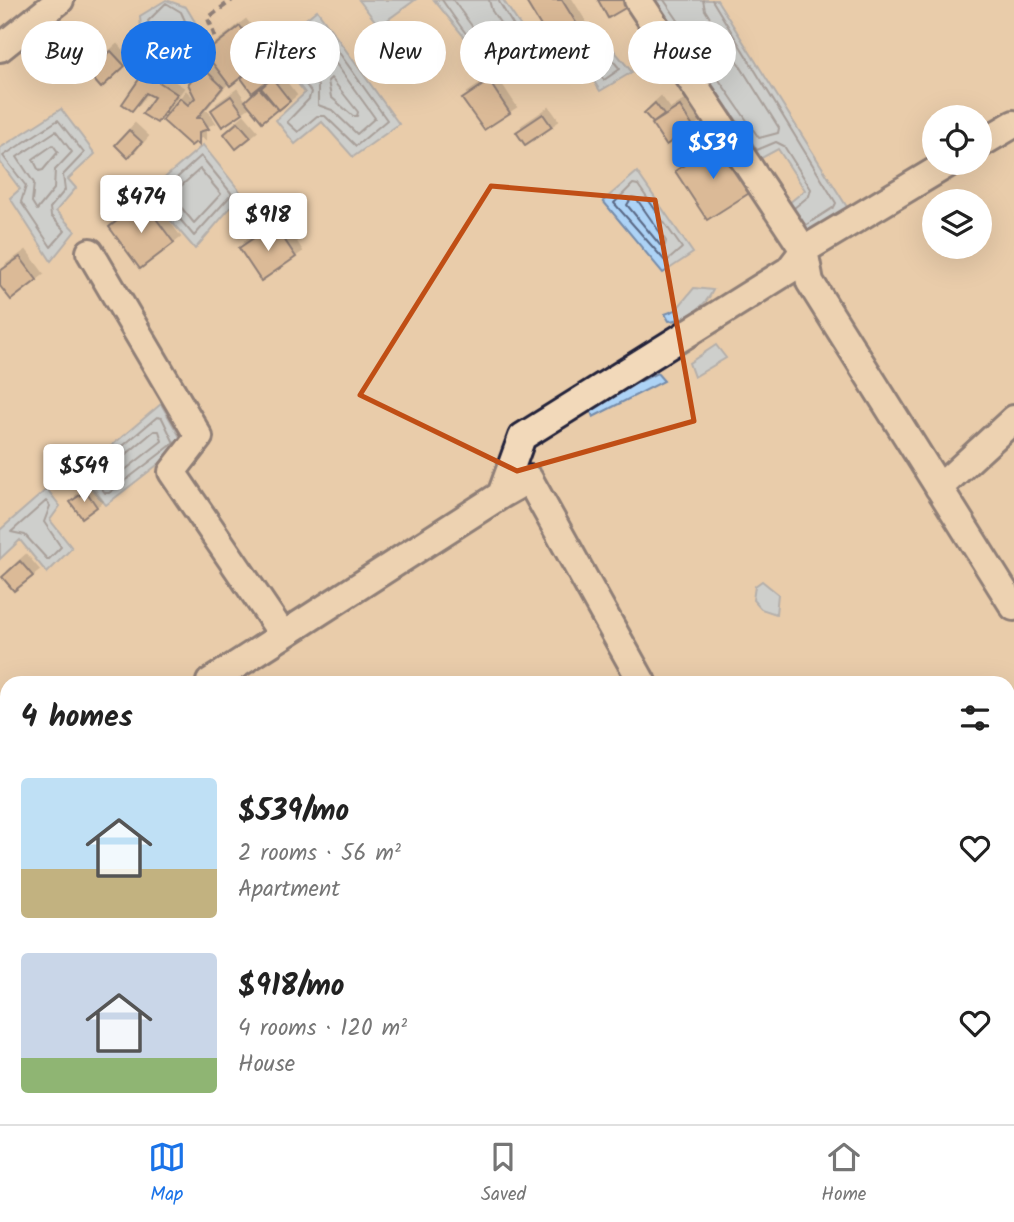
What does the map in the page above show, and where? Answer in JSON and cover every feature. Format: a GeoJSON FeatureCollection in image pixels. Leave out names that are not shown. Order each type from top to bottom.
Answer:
{"type":"FeatureCollection","features":[{"type":"Feature","properties":{"kind":"street"},"geometry":{"type":"LineString","coordinates":[[0,48],[60,0]]}},
{"type":"Feature","properties":{"kind":"street"},"geometry":{"type":"LineString","coordinates":[[638,0],[804,250],[810,282],[1014,607]]}},
{"type":"Feature","properties":{"kind":"street"},"geometry":{"type":"LineString","coordinates":[[992,137],[1014,124]]}},
{"type":"Feature","properties":{"kind":"street"},"geometry":{"type":"LineString","coordinates":[[501,495],[522,437],[789,270],[804,250],[929,175]]}},
{"type":"Feature","properties":{"kind":"street"},"geometry":{"type":"LineString","coordinates":[[90,252],[199,437],[172,472],[283,635]]}},
{"type":"Feature","properties":{"kind":"street"},"geometry":{"type":"LineString","coordinates":[[939,488],[1014,419]]}},
{"type":"Feature","properties":{"kind":"street"},"geometry":{"type":"LineString","coordinates":[[219,676],[501,495],[530,480],[639,676]]}},
{"type":"Feature","properties":{"kind":"path"},"geometry":{"type":"LineString","coordinates":[[209,21],[208,18],[232,0]]}},
{"type":"Feature","properties":{"kind":"highlighted area"},"geometry":{"type":"Polygon","coordinates":[[[491,186],[655,200],[694,421],[517,471],[360,395],[491,186]]]}},
{"type":"Feature","properties":{"kind":"water"},"geometry":{"type":"Polygon","coordinates":[[[166,0],[186,7],[194,21],[140,21],[140,16],[166,0]]]}},
{"type":"Feature","properties":{"kind":"water"},"geometry":{"type":"Polygon","coordinates":[[[359,0],[415,0],[386,21],[375,21],[359,0]]]}},
{"type":"Feature","properties":{"kind":"water"},"geometry":{"type":"Polygon","coordinates":[[[434,0],[503,0],[517,21],[460,21],[460,32],[434,0]]]}},
{"type":"Feature","properties":{"kind":"water"},"geometry":{"type":"Polygon","coordinates":[[[645,0],[717,0],[730,21],[659,21],[645,0]]]}},
{"type":"Feature","properties":{"kind":"water"},"geometry":{"type":"Polygon","coordinates":[[[317,10],[325,21],[303,21],[317,10]]]}},
{"type":"Feature","properties":{"kind":"water"},"geometry":{"type":"Polygon","coordinates":[[[736,30],[847,207],[800,237],[778,212],[805,190],[778,149],[756,161],[703,84],[736,84],[736,30]]]}},
{"type":"Feature","properties":{"kind":"water"},"geometry":{"type":"Polygon","coordinates":[[[340,42],[354,61],[354,84],[370,84],[399,124],[353,157],[322,122],[295,144],[276,120],[305,93],[298,84],[340,84],[340,42]]]}},
{"type":"Feature","properties":{"kind":"water"},"geometry":{"type":"Polygon","coordinates":[[[614,50],[628,67],[628,74],[614,83],[614,50]]]}},
{"type":"Feature","properties":{"kind":"water"},"geometry":{"type":"Polygon","coordinates":[[[596,84],[612,84],[600,91],[596,84]]]}},
{"type":"Feature","properties":{"kind":"water"},"geometry":{"type":"Polygon","coordinates":[[[61,109],[95,154],[68,179],[76,188],[56,211],[75,231],[51,261],[10,198],[20,189],[0,162],[0,148],[61,109]]]}},
{"type":"Feature","properties":{"kind":"water"},"geometry":{"type":"Polygon","coordinates":[[[203,145],[242,194],[195,249],[147,193],[203,145]]]}},
{"type":"Feature","properties":{"kind":"water"},"geometry":{"type":"Polygon","coordinates":[[[637,172],[693,253],[663,273],[603,201],[637,172]]]}},
{"type":"Feature","properties":{"kind":"water"},"geometry":{"type":"Polygon","coordinates":[[[694,288],[713,290],[695,311],[669,321],[665,314],[676,310],[694,288]]]}},
{"type":"Feature","properties":{"kind":"water"},"geometry":{"type":"Polygon","coordinates":[[[716,345],[726,358],[694,377],[689,363],[716,345]]]}},
{"type":"Feature","properties":{"kind":"water"},"geometry":{"type":"Polygon","coordinates":[[[657,373],[664,381],[593,417],[591,412],[596,403],[657,373]]]}},
{"type":"Feature","properties":{"kind":"water"},"geometry":{"type":"Polygon","coordinates":[[[161,404],[184,444],[106,505],[78,474],[161,404]]]}},
{"type":"Feature","properties":{"kind":"water"},"geometry":{"type":"Polygon","coordinates":[[[47,489],[60,506],[50,520],[72,548],[47,573],[20,540],[0,559],[0,530],[47,489]]]}},
{"type":"Feature","properties":{"kind":"water"},"geometry":{"type":"Polygon","coordinates":[[[762,581],[778,594],[776,614],[761,609],[753,600],[755,586],[762,581]]]}},
{"type":"Feature","properties":{"kind":"building"},"geometry":{"type":"Polygon","coordinates":[[[525,0],[562,0],[575,21],[538,21],[525,0]]]}},
{"type":"Feature","properties":{"kind":"building"},"geometry":{"type":"Polygon","coordinates":[[[598,0],[623,0],[627,7],[608,18],[598,0]]]}},
{"type":"Feature","properties":{"kind":"building"},"geometry":{"type":"Polygon","coordinates":[[[230,34],[230,84],[233,84],[230,86],[216,68],[216,45],[230,34]]]}},
{"type":"Feature","properties":{"kind":"building"},"geometry":{"type":"Polygon","coordinates":[[[111,51],[121,62],[121,70],[107,82],[107,54],[111,51]]]}},
{"type":"Feature","properties":{"kind":"building"},"geometry":{"type":"Polygon","coordinates":[[[216,80],[223,87],[197,118],[202,118],[209,129],[199,132],[199,145],[196,142],[191,146],[162,120],[180,98],[188,105],[195,98],[188,84],[216,84],[216,80]]]}},
{"type":"Feature","properties":{"kind":"building"},"geometry":{"type":"Polygon","coordinates":[[[136,84],[162,84],[177,94],[157,123],[142,114],[154,97],[146,93],[132,111],[122,104],[136,84]]]}},
{"type":"Feature","properties":{"kind":"building"},"geometry":{"type":"Polygon","coordinates":[[[245,84],[263,84],[252,93],[245,84]]]}},
{"type":"Feature","properties":{"kind":"building"},"geometry":{"type":"Polygon","coordinates":[[[265,84],[277,84],[290,101],[279,110],[261,88],[265,84]]]}},
{"type":"Feature","properties":{"kind":"building"},"geometry":{"type":"Polygon","coordinates":[[[484,84],[491,84],[510,113],[484,130],[462,99],[484,84]]]}},
{"type":"Feature","properties":{"kind":"building"},"geometry":{"type":"Polygon","coordinates":[[[259,88],[278,109],[262,122],[245,101],[259,88]]]}},
{"type":"Feature","properties":{"kind":"building"},"geometry":{"type":"Polygon","coordinates":[[[231,96],[243,113],[222,127],[211,110],[231,96]]]}},
{"type":"Feature","properties":{"kind":"building"},"geometry":{"type":"Polygon","coordinates":[[[655,103],[664,115],[653,123],[644,113],[655,103]]]}},
{"type":"Feature","properties":{"kind":"building"},"geometry":{"type":"Polygon","coordinates":[[[680,106],[693,127],[666,145],[652,124],[680,106]]]}},
{"type":"Feature","properties":{"kind":"building"},"geometry":{"type":"Polygon","coordinates":[[[543,114],[552,127],[525,145],[516,132],[543,114]]]}},
{"type":"Feature","properties":{"kind":"building"},"geometry":{"type":"Polygon","coordinates":[[[238,122],[251,137],[236,149],[224,134],[238,122]]]}},
{"type":"Feature","properties":{"kind":"building"},"geometry":{"type":"Polygon","coordinates":[[[129,130],[142,142],[128,158],[115,145],[129,130]]]}},
{"type":"Feature","properties":{"kind":"building"},"geometry":{"type":"Polygon","coordinates":[[[719,142],[751,192],[707,220],[675,171],[719,142]]]}},
{"type":"Feature","properties":{"kind":"building"},"geometry":{"type":"Polygon","coordinates":[[[143,201],[174,243],[140,269],[109,227],[143,201]]]}},
{"type":"Feature","properties":{"kind":"building"},"geometry":{"type":"Polygon","coordinates":[[[274,224],[296,257],[261,281],[239,248],[274,224]]]}},
{"type":"Feature","properties":{"kind":"building"},"geometry":{"type":"Polygon","coordinates":[[[20,257],[37,280],[11,300],[0,286],[0,271],[20,257]]]}},
{"type":"Feature","properties":{"kind":"building"},"geometry":{"type":"Polygon","coordinates":[[[86,491],[97,507],[82,518],[70,502],[86,491]]]}},
{"type":"Feature","properties":{"kind":"building"},"geometry":{"type":"Polygon","coordinates":[[[20,561],[33,576],[14,591],[2,577],[20,561]]]}}]}
